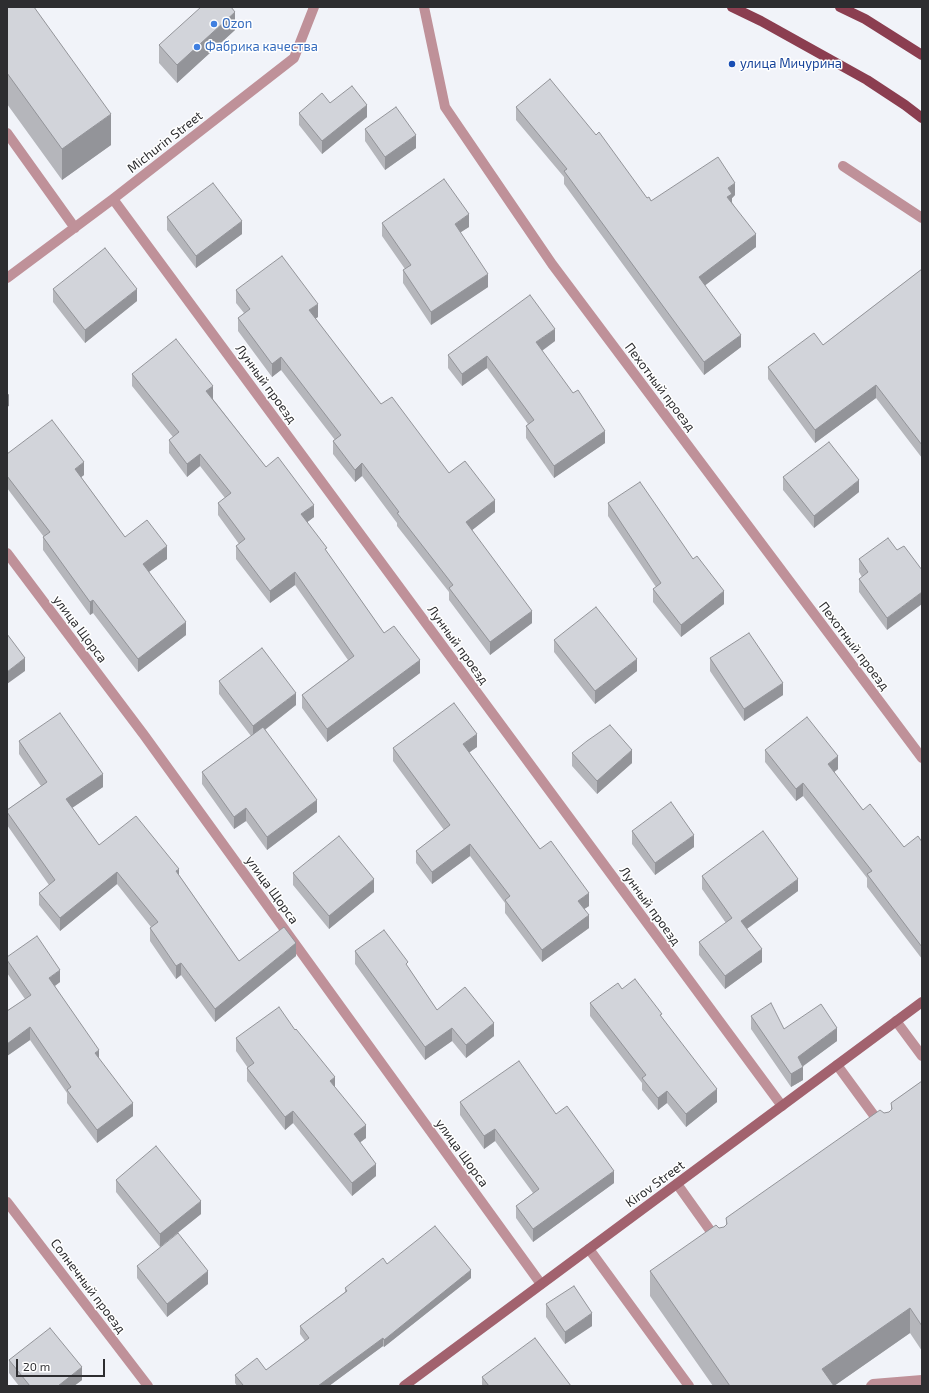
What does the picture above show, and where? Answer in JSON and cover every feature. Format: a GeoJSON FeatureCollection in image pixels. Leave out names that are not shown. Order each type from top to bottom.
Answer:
{"type":"FeatureCollection","features":[{"type":"Feature","properties":{"kind":"main road"},"geometry":{"type":"LineString","coordinates":[[732,7],[761,21],[867,80],[905,104],[922,118]]}},
{"type":"Feature","properties":{"kind":"main road"},"geometry":{"type":"LineString","coordinates":[[840,7],[865,19],[922,55]]}},
{"type":"Feature","properties":{"kind":"street","name":"Michurin Street"},"geometry":{"type":"LineString","coordinates":[[7,278],[113,199],[294,58],[314,7]]}},
{"type":"Feature","properties":{"kind":"street","name":"Пехотный проезд"},"geometry":{"type":"LineString","coordinates":[[424,7],[446,107],[552,264],[922,758]]}},
{"type":"Feature","properties":{"kind":"street"},"geometry":{"type":"LineString","coordinates":[[7,133],[75,228]]}},
{"type":"Feature","properties":{"kind":"street"},"geometry":{"type":"LineString","coordinates":[[843,166],[922,218]]}},
{"type":"Feature","properties":{"kind":"street","name":"Лунный проезд"},"geometry":{"type":"LineString","coordinates":[[113,199],[782,1106]]}},
{"type":"Feature","properties":{"kind":"street","name":"улица Щорса"},"geometry":{"type":"LineString","coordinates":[[7,553],[144,735],[541,1284]]}},
{"type":"Feature","properties":{"kind":"street","name":"Kirov Street"},"geometry":{"type":"LineString","coordinates":[[404,1386],[922,1002]]}},
{"type":"Feature","properties":{"kind":"street"},"geometry":{"type":"LineString","coordinates":[[896,1021],[922,1056]]}},
{"type":"Feature","properties":{"kind":"street"},"geometry":{"type":"LineString","coordinates":[[837,1065],[886,1132]]}},
{"type":"Feature","properties":{"kind":"street"},"geometry":{"type":"LineString","coordinates":[[677,1184],[721,1247]]}},
{"type":"Feature","properties":{"kind":"street","name":"Солнечный проезд"},"geometry":{"type":"LineString","coordinates":[[7,1202],[148,1386]]}},
{"type":"Feature","properties":{"kind":"street"},"geometry":{"type":"LineString","coordinates":[[589,1249],[689,1386]]}},
{"type":"Feature","properties":{"kind":"street"},"geometry":{"type":"LineString","coordinates":[[873,1385],[922,1380]]}},
{"type":"Feature","properties":{"kind":"building"},"geometry":{"type":"Polygon","coordinates":[[[7,7],[34,7],[111,114],[62,149],[7,73],[7,7]]]}},
{"type":"Feature","properties":{"kind":"building"},"geometry":{"type":"Polygon","coordinates":[[[201,7],[231,7],[235,12],[177,65],[159,45],[201,7]]]}},
{"type":"Feature","properties":{"kind":"building"},"geometry":{"type":"Polygon","coordinates":[[[550,79],[596,135],[599,132],[647,198],[649,197],[651,201],[718,157],[735,183],[728,188],[732,194],[727,197],[756,234],[699,277],[741,335],[704,362],[564,171],[567,169],[516,107],[550,79]]]}},
{"type":"Feature","properties":{"kind":"building"},"geometry":{"type":"Polygon","coordinates":[[[352,86],[367,105],[322,141],[299,113],[322,93],[330,103],[352,86]]]}},
{"type":"Feature","properties":{"kind":"building"},"geometry":{"type":"Polygon","coordinates":[[[396,107],[416,135],[385,157],[365,129],[396,107]]]}},
{"type":"Feature","properties":{"kind":"building"},"geometry":{"type":"Polygon","coordinates":[[[444,179],[469,214],[455,224],[488,274],[431,312],[403,270],[411,265],[382,223],[444,179]]]}},
{"type":"Feature","properties":{"kind":"building"},"geometry":{"type":"Polygon","coordinates":[[[213,183],[242,221],[196,256],[167,217],[213,183]]]}},
{"type":"Feature","properties":{"kind":"building"},"geometry":{"type":"Polygon","coordinates":[[[105,248],[137,289],[85,330],[53,289],[105,248]]]}},
{"type":"Feature","properties":{"kind":"building"},"geometry":{"type":"Polygon","coordinates":[[[282,256],[318,304],[309,310],[381,404],[392,397],[449,473],[465,461],[495,500],[466,522],[532,611],[490,642],[449,588],[453,585],[397,513],[399,512],[362,463],[355,470],[333,441],[341,435],[281,357],[272,364],[238,318],[250,309],[236,290],[282,256]]]}},
{"type":"Feature","properties":{"kind":"building"},"geometry":{"type":"Polygon","coordinates":[[[922,269],[922,445],[876,385],[815,430],[768,367],[814,333],[823,345],[922,269]]]}},
{"type":"Feature","properties":{"kind":"building"},"geometry":{"type":"Polygon","coordinates":[[[530,295],[555,329],[536,342],[573,393],[578,390],[605,431],[554,466],[526,426],[534,420],[487,356],[462,374],[448,355],[530,295]]]}},
{"type":"Feature","properties":{"kind":"building"},"geometry":{"type":"Polygon","coordinates":[[[176,339],[213,386],[206,391],[266,467],[278,457],[314,505],[301,514],[327,548],[325,549],[384,633],[394,626],[420,660],[327,729],[302,695],[354,656],[295,572],[270,591],[236,546],[245,539],[218,503],[231,493],[200,454],[187,464],[169,440],[179,432],[132,374],[176,339]]]}},
{"type":"Feature","properties":{"kind":"building"},"geometry":{"type":"Polygon","coordinates":[[[52,420],[84,462],[75,469],[125,537],[147,520],[167,546],[143,564],[186,622],[138,659],[93,600],[90,602],[43,537],[50,532],[7,476],[7,454],[52,420]]]}},
{"type":"Feature","properties":{"kind":"building"},"geometry":{"type":"Polygon","coordinates":[[[829,442],[859,480],[814,516],[783,477],[829,442]]]}},
{"type":"Feature","properties":{"kind":"building"},"geometry":{"type":"Polygon","coordinates":[[[640,482],[693,559],[697,556],[724,591],[681,625],[653,589],[661,583],[608,503],[640,482]]]}},
{"type":"Feature","properties":{"kind":"building"},"geometry":{"type":"Polygon","coordinates":[[[888,538],[897,550],[904,546],[922,570],[922,592],[887,618],[859,579],[868,572],[859,559],[888,538]]]}},
{"type":"Feature","properties":{"kind":"building"},"geometry":{"type":"Polygon","coordinates":[[[596,607],[637,659],[595,691],[554,640],[596,607]]]}},
{"type":"Feature","properties":{"kind":"building"},"geometry":{"type":"Polygon","coordinates":[[[749,633],[783,683],[744,709],[710,658],[749,633]]]}},
{"type":"Feature","properties":{"kind":"building"},"geometry":{"type":"Polygon","coordinates":[[[7,634],[25,658],[7,672],[7,634]]]}},
{"type":"Feature","properties":{"kind":"building"},"geometry":{"type":"Polygon","coordinates":[[[262,648],[296,693],[253,726],[219,681],[262,648]]]}},
{"type":"Feature","properties":{"kind":"building"},"geometry":{"type":"Polygon","coordinates":[[[454,703],[477,734],[463,744],[540,849],[551,841],[589,893],[578,901],[589,915],[542,950],[505,900],[510,896],[470,844],[432,872],[416,851],[450,825],[393,748],[454,703]]]}},
{"type":"Feature","properties":{"kind":"building"},"geometry":{"type":"Polygon","coordinates":[[[60,713],[103,774],[66,799],[99,845],[136,816],[179,869],[176,871],[239,961],[284,927],[296,943],[215,1009],[181,963],[176,966],[150,928],[158,922],[117,872],[60,918],[39,893],[55,880],[7,810],[47,782],[19,741],[60,713]]]}},
{"type":"Feature","properties":{"kind":"building"},"geometry":{"type":"Polygon","coordinates":[[[807,717],[838,756],[828,764],[863,810],[870,804],[904,847],[918,836],[922,842],[922,947],[867,874],[872,871],[803,783],[796,789],[765,750],[807,717]]]}},
{"type":"Feature","properties":{"kind":"building"},"geometry":{"type":"Polygon","coordinates":[[[610,725],[632,750],[597,781],[572,753],[610,725]]]}},
{"type":"Feature","properties":{"kind":"building"},"geometry":{"type":"Polygon","coordinates":[[[263,727],[317,800],[267,837],[246,808],[234,817],[202,772],[263,727]]]}},
{"type":"Feature","properties":{"kind":"building"},"geometry":{"type":"Polygon","coordinates":[[[671,802],[694,835],[655,863],[632,831],[671,802]]]}},
{"type":"Feature","properties":{"kind":"building"},"geometry":{"type":"Polygon","coordinates":[[[763,831],[798,879],[741,921],[762,949],[725,976],[699,942],[732,918],[702,876],[763,831]]]}},
{"type":"Feature","properties":{"kind":"building"},"geometry":{"type":"Polygon","coordinates":[[[339,836],[374,879],[329,916],[293,873],[339,836]]]}},
{"type":"Feature","properties":{"kind":"building"},"geometry":{"type":"Polygon","coordinates":[[[384,930],[408,962],[406,964],[437,1010],[465,987],[494,1023],[466,1045],[452,1028],[425,1047],[355,951],[384,930]]]}},
{"type":"Feature","properties":{"kind":"building"},"geometry":{"type":"Polygon","coordinates":[[[37,936],[60,970],[49,978],[99,1050],[95,1053],[133,1103],[97,1130],[67,1090],[71,1087],[30,1027],[7,1044],[7,1011],[31,995],[7,960],[7,957],[37,936]]]}},
{"type":"Feature","properties":{"kind":"building"},"geometry":{"type":"Polygon","coordinates":[[[635,979],[662,1014],[660,1015],[717,1089],[686,1114],[667,1091],[658,1098],[642,1078],[646,1075],[590,1003],[618,983],[622,989],[635,979]]]}},
{"type":"Feature","properties":{"kind":"building"},"geometry":{"type":"Polygon","coordinates":[[[771,1003],[784,1029],[821,1004],[837,1028],[798,1057],[803,1067],[791,1074],[751,1016],[771,1003]]]}},
{"type":"Feature","properties":{"kind":"building"},"geometry":{"type":"Polygon","coordinates":[[[279,1007],[295,1030],[296,1029],[335,1077],[330,1081],[366,1125],[354,1134],[376,1164],[352,1183],[293,1111],[285,1117],[247,1068],[254,1063],[236,1038],[279,1007]]]}},
{"type":"Feature","properties":{"kind":"building"},"geometry":{"type":"Polygon","coordinates":[[[519,1061],[556,1114],[567,1106],[614,1171],[533,1229],[516,1206],[539,1189],[495,1129],[484,1136],[460,1102],[519,1061]]]}},
{"type":"Feature","properties":{"kind":"building"},"geometry":{"type":"Polygon","coordinates":[[[922,1081],[922,1326],[910,1308],[822,1369],[834,1386],[730,1386],[650,1271],[716,1225],[719,1228],[724,1227],[727,1224],[726,1218],[880,1110],[884,1113],[889,1112],[892,1109],[891,1103],[922,1081]]]}},
{"type":"Feature","properties":{"kind":"building"},"geometry":{"type":"Polygon","coordinates":[[[156,1146],[201,1201],[160,1234],[116,1180],[156,1146]]]}},
{"type":"Feature","properties":{"kind":"building"},"geometry":{"type":"Polygon","coordinates":[[[435,1226],[471,1270],[384,1340],[383,1338],[318,1386],[242,1386],[243,1385],[235,1375],[257,1358],[266,1370],[309,1338],[300,1326],[347,1291],[345,1288],[383,1258],[387,1264],[435,1226]]]}},
{"type":"Feature","properties":{"kind":"building"},"geometry":{"type":"Polygon","coordinates":[[[178,1233],[208,1271],[167,1304],[137,1266],[178,1233]]]}},
{"type":"Feature","properties":{"kind":"building"},"geometry":{"type":"Polygon","coordinates":[[[574,1286],[592,1313],[565,1332],[546,1304],[574,1286]]]}},
{"type":"Feature","properties":{"kind":"building"},"geometry":{"type":"Polygon","coordinates":[[[50,1328],[82,1367],[58,1386],[30,1386],[9,1360],[50,1328]]]}},
{"type":"Feature","properties":{"kind":"building"},"geometry":{"type":"Polygon","coordinates":[[[535,1338],[571,1386],[489,1386],[482,1377],[535,1338]]]}},
{"type":"Feature","properties":{"kind":"place","name":"Ozon"},"geometry":{"type":"Point","coordinates":[214,24]}},
{"type":"Feature","properties":{"kind":"place","name":"Фабрика качества"},"geometry":{"type":"Point","coordinates":[197,47]}},
{"type":"Feature","properties":{"kind":"place","name":"улица Мичурина"},"geometry":{"type":"Point","coordinates":[732,64]}}]}
